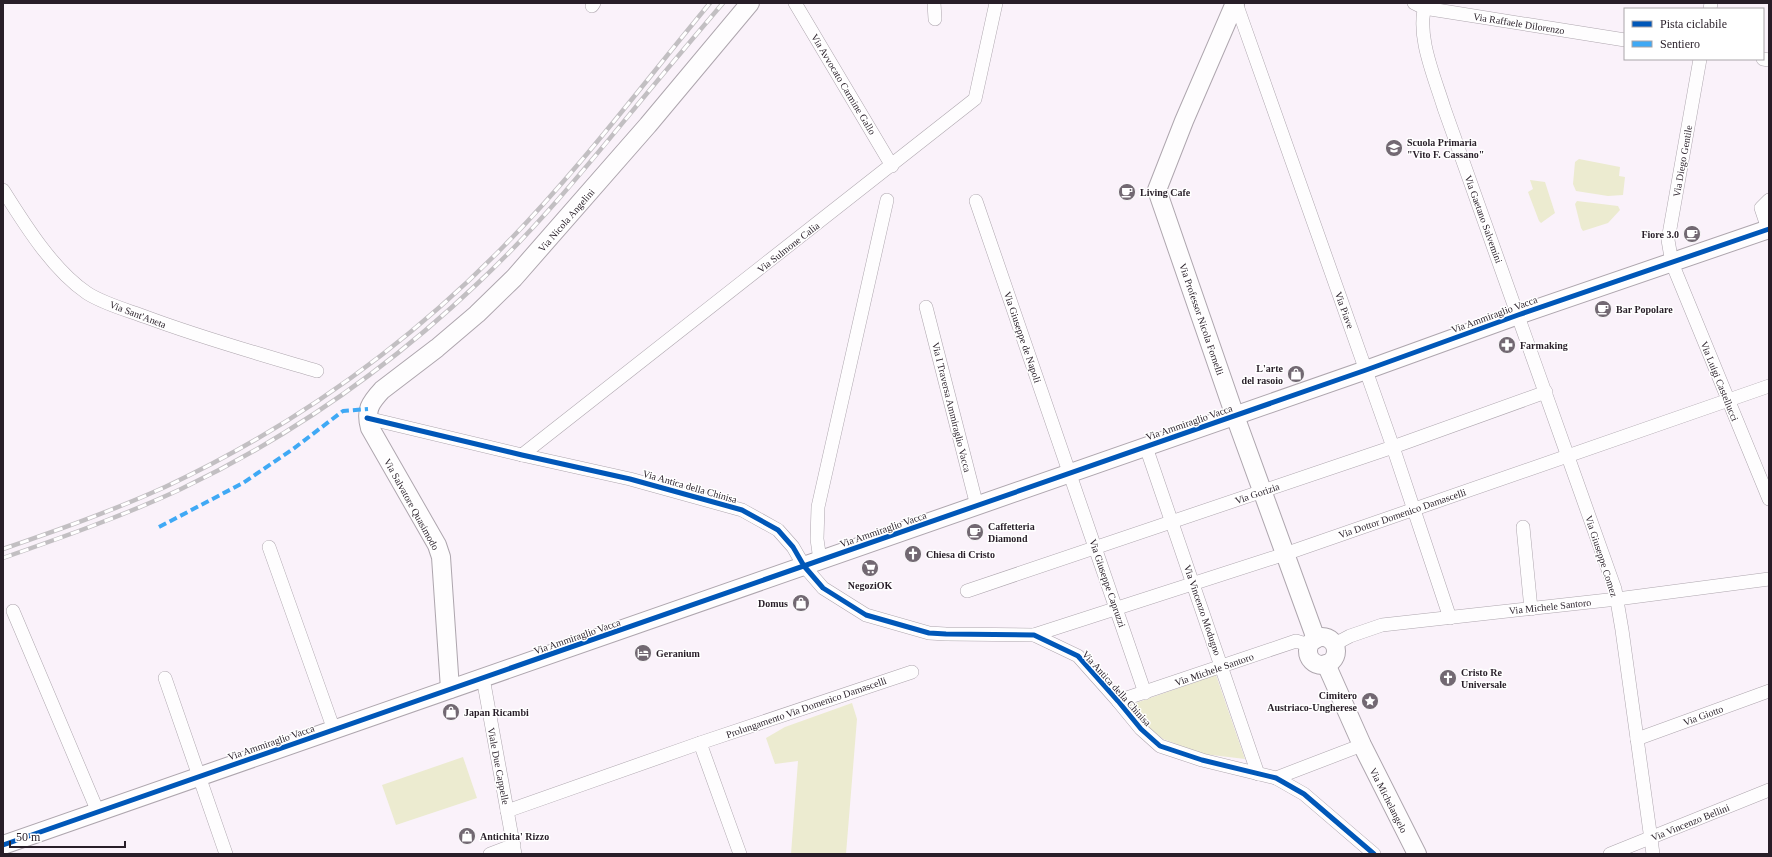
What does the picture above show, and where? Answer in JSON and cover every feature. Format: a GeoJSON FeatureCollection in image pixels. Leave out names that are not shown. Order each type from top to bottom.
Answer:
{"type":"FeatureCollection","features":[{"type":"Feature","properties":{"kind":"street","name":"Via Nicola Angelini"},"geometry":{"type":"LineString","coordinates":[[367,418],[368,409],[382,390],[437,348],[477,314],[525,266],[648,125],[750,3]]}},
{"type":"Feature","properties":{"kind":"street","name":"Via Avvocato Carmine Gallo"},"geometry":{"type":"LineString","coordinates":[[795,3],[892,166]]}},
{"type":"Feature","properties":{"kind":"street"},"geometry":{"type":"LineString","coordinates":[[934,3],[935,19]]}},
{"type":"Feature","properties":{"kind":"street","name":"Via Sulmone Calia"},"geometry":{"type":"LineString","coordinates":[[522,455],[892,166],[975,99],[996,3]]}},
{"type":"Feature","properties":{"kind":"street","name":"Via Piave"},"geometry":{"type":"LineString","coordinates":[[1235,3],[1415,508],[1450,618]]}},
{"type":"Feature","properties":{"kind":"street","name":"Via Professor Nicola Fornelli"},"geometry":{"type":"LineString","coordinates":[[1235,3],[1187,114],[1157,190],[1235,416],[1285,554],[1313,642]]}},
{"type":"Feature","properties":{"kind":"street","name":"Via Raffaele Dilorenzo"},"geometry":{"type":"LineString","coordinates":[[1421,4],[1624,40]]}},
{"type":"Feature","properties":{"kind":"street","name":"Via Gaetano Salvemini"},"geometry":{"type":"LineString","coordinates":[[1421,4],[1423,31],[1427,54],[1444,108],[1518,315]]}},
{"type":"Feature","properties":{"kind":"street","name":"Via Diego Gentile"},"geometry":{"type":"LineString","coordinates":[[1672,263],[1668,233],[1700,60]]}},
{"type":"Feature","properties":{"kind":"street","name":"Via Sant'Aneta"},"geometry":{"type":"LineString","coordinates":[[3,190],[37,242],[70,279],[88,293],[112,304],[194,335],[317,371]]}},
{"type":"Feature","properties":{"kind":"street"},"geometry":{"type":"LineString","coordinates":[[812,563],[817,539],[818,507],[886,200]]}},
{"type":"Feature","properties":{"kind":"street"},"geometry":{"type":"LineString","coordinates":[[1768,229],[1761,208],[1769,200]]}},
{"type":"Feature","properties":{"kind":"street","name":"Via Giuseppe de Napoli"},"geometry":{"type":"LineString","coordinates":[[976,201],[1070,474]]}},
{"type":"Feature","properties":{"kind":"street","name":"Via Ammiraglio Vacca"},"geometry":{"type":"LineString","coordinates":[[3,845],[1070,474],[1518,315],[1768,229]]}},
{"type":"Feature","properties":{"kind":"street","name":"Via Luigi Castellucci"},"geometry":{"type":"LineString","coordinates":[[1672,263],[1769,499]]}},
{"type":"Feature","properties":{"kind":"street","name":"Via I Traversa Ammiraglio Vacca"},"geometry":{"type":"LineString","coordinates":[[926,307],[977,506]]}},
{"type":"Feature","properties":{"kind":"street","name":"Via Giuseppe Comez"},"geometry":{"type":"LineString","coordinates":[[1518,315],[1617,599],[1653,854]]}},
{"type":"Feature","properties":{"kind":"street","name":"Via Dottor Domenico Damascelli"},"geometry":{"type":"LineString","coordinates":[[1034,635],[1285,554],[1769,386]]}},
{"type":"Feature","properties":{"kind":"street","name":"Via Gorizia"},"geometry":{"type":"LineString","coordinates":[[968,591],[1393,446],[1546,392]]}},
{"type":"Feature","properties":{"kind":"street","name":"Via Antica della Chinisa"},"geometry":{"type":"LineString","coordinates":[[367,418],[522,455],[630,478],[742,510],[778,530],[793,547],[812,563],[823,588],[866,615],[929,633],[1034,635],[1078,656],[1141,729],[1160,746],[1202,760],[1276,778],[1304,794],[1374,854]]}},
{"type":"Feature","properties":{"kind":"street","name":"Via Salvatore Quasimodo"},"geometry":{"type":"LineString","coordinates":[[367,418],[370,428],[437,545],[440,557],[450,689]]}},
{"type":"Feature","properties":{"kind":"street","name":"Via Vincenzo Modugno"},"geometry":{"type":"LineString","coordinates":[[1146,447],[1258,774]]}},
{"type":"Feature","properties":{"kind":"street","name":"Via Giuseppe Capruzzi"},"geometry":{"type":"LineString","coordinates":[[1070,474],[1145,693]]}},
{"type":"Feature","properties":{"kind":"street"},"geometry":{"type":"LineString","coordinates":[[1523,527],[1531,609]]}},
{"type":"Feature","properties":{"kind":"street"},"geometry":{"type":"LineString","coordinates":[[270,547],[334,730]]}},
{"type":"Feature","properties":{"kind":"street","name":"Via Michele Santoro"},"geometry":{"type":"LineString","coordinates":[[1333,644],[1350,636],[1382,625],[1617,599],[1769,579]]}},
{"type":"Feature","properties":{"kind":"street"},"geometry":{"type":"LineString","coordinates":[[13,611],[98,812]]}},
{"type":"Feature","properties":{"kind":"street"},"geometry":{"type":"LineString","coordinates":[[1328,639],[1333,644],[1334,656],[1332,660],[1326,664],[1318,665],[1311,660],[1308,653],[1313,642],[1328,639]]}},
{"type":"Feature","properties":{"kind":"street","name":"Via Michele Santoro"},"geometry":{"type":"LineString","coordinates":[[1118,701],[1296,641],[1313,642]]}},
{"type":"Feature","properties":{"kind":"street","name":"Via Michelangelo"},"geometry":{"type":"LineString","coordinates":[[1326,664],[1362,745],[1418,854]]}},
{"type":"Feature","properties":{"kind":"street","name":"Prolungamento Via Domenico Damascelli"},"geometry":{"type":"LineString","coordinates":[[508,812],[700,743],[912,672]]}},
{"type":"Feature","properties":{"kind":"street"},"geometry":{"type":"LineString","coordinates":[[165,678],[226,854]]}},
{"type":"Feature","properties":{"kind":"street","name":"Viale Due Cappelle"},"geometry":{"type":"LineString","coordinates":[[483,678],[514,850]]}},
{"type":"Feature","properties":{"kind":"street","name":"Via Giotto"},"geometry":{"type":"LineString","coordinates":[[1637,740],[1769,691]]}},
{"type":"Feature","properties":{"kind":"street"},"geometry":{"type":"LineString","coordinates":[[700,743],[740,854]]}},
{"type":"Feature","properties":{"kind":"street"},"geometry":{"type":"LineString","coordinates":[[1276,778],[1362,745]]}},
{"type":"Feature","properties":{"kind":"street","name":"Via Vincenzo Bellini"},"geometry":{"type":"LineString","coordinates":[[1610,854],[1769,790]]}},
{"type":"Feature","properties":{"kind":"street"},"geometry":{"type":"LineString","coordinates":[[490,854],[514,850]]}},
{"type":"Feature","properties":{"kind":"green space"},"geometry":{"type":"Polygon","coordinates":[[[1579,159],[1620,167],[1619,176],[1625,177],[1623,195],[1608,196],[1576,191],[1573,184],[1575,162],[1579,159]]]}},
{"type":"Feature","properties":{"kind":"green space"},"geometry":{"type":"Polygon","coordinates":[[[1530,180],[1545,182],[1555,213],[1541,223],[1528,192],[1533,189],[1530,180]]]}},
{"type":"Feature","properties":{"kind":"green space"},"geometry":{"type":"Polygon","coordinates":[[[1577,201],[1618,206],[1620,210],[1608,223],[1583,231],[1575,204],[1577,201]]]}},
{"type":"Feature","properties":{"kind":"green space"},"geometry":{"type":"Polygon","coordinates":[[[1216,675],[1245,759],[1203,754],[1163,739],[1146,725],[1130,705],[1216,675]]]}},
{"type":"Feature","properties":{"kind":"green space"},"geometry":{"type":"Polygon","coordinates":[[[852,703],[857,719],[846,854],[791,854],[798,761],[775,764],[766,738],[785,727],[852,703]]]}},
{"type":"Feature","properties":{"kind":"green space"},"geometry":{"type":"Polygon","coordinates":[[[463,757],[477,798],[396,825],[382,785],[463,757]]]}},
{"type":"Feature","properties":{"kind":"railway"},"geometry":{"type":"LineString","coordinates":[[3,549],[125,504],[165,487],[212,464],[257,439],[302,411],[387,351],[466,283],[531,218],[584,158],[710,3]]}},
{"type":"Feature","properties":{"kind":"railway"},"geometry":{"type":"LineString","coordinates":[[3,558],[115,517],[181,489],[221,469],[300,423],[375,371],[445,314],[521,240],[581,173],[723,3]]}},
{"type":"Feature","properties":{"kind":"marked path"},"geometry":{"type":"LineString","coordinates":[[159,527],[243,483],[293,449],[343,411],[368,409]]}},
{"type":"Feature","properties":{"kind":"cycle path"},"geometry":{"type":"LineString","coordinates":[[3,845],[1366,370],[1518,315],[1769,229]]}},
{"type":"Feature","properties":{"kind":"cycle path"},"geometry":{"type":"LineString","coordinates":[[367,418],[630,479],[742,510],[778,530],[793,547],[804,566],[823,588],[866,615],[929,633],[1034,635],[1078,656],[1141,729],[1160,746],[1202,760],[1276,778],[1304,794],[1374,854]]}},
{"type":"Feature","properties":{"kind":"place","name":"Scuola Primaria \"Vito F. Cassano\""},"geometry":{"type":"Point","coordinates":[1394,148]}},
{"type":"Feature","properties":{"kind":"place","name":"Living Cafe"},"geometry":{"type":"Point","coordinates":[1127,192]}},
{"type":"Feature","properties":{"kind":"place","name":"Fiore 3.0"},"geometry":{"type":"Point","coordinates":[1692,234]}},
{"type":"Feature","properties":{"kind":"place","name":"Bar Popolare"},"geometry":{"type":"Point","coordinates":[1603,309]}},
{"type":"Feature","properties":{"kind":"place","name":"Farmaking"},"geometry":{"type":"Point","coordinates":[1507,345]}},
{"type":"Feature","properties":{"kind":"place","name":"L'arte del rasoio"},"geometry":{"type":"Point","coordinates":[1296,374]}},
{"type":"Feature","properties":{"kind":"place","name":"Caffetteria Diamond"},"geometry":{"type":"Point","coordinates":[975,532]}},
{"type":"Feature","properties":{"kind":"place","name":"Chiesa di Cristo"},"geometry":{"type":"Point","coordinates":[913,554]}},
{"type":"Feature","properties":{"kind":"place","name":"NegoziOK"},"geometry":{"type":"Point","coordinates":[870,568]}},
{"type":"Feature","properties":{"kind":"place","name":"Domus"},"geometry":{"type":"Point","coordinates":[801,603]}},
{"type":"Feature","properties":{"kind":"place","name":"Geranium"},"geometry":{"type":"Point","coordinates":[643,653]}},
{"type":"Feature","properties":{"kind":"place","name":"Cristo Re Universale"},"geometry":{"type":"Point","coordinates":[1448,678]}},
{"type":"Feature","properties":{"kind":"place","name":"Cimitero Austriaco-Ungherese"},"geometry":{"type":"Point","coordinates":[1370,701]}},
{"type":"Feature","properties":{"kind":"place","name":"Japan Ricambi"},"geometry":{"type":"Point","coordinates":[451,712]}},
{"type":"Feature","properties":{"kind":"place","name":"Antichita' Rizzo"},"geometry":{"type":"Point","coordinates":[467,836]}}]}
